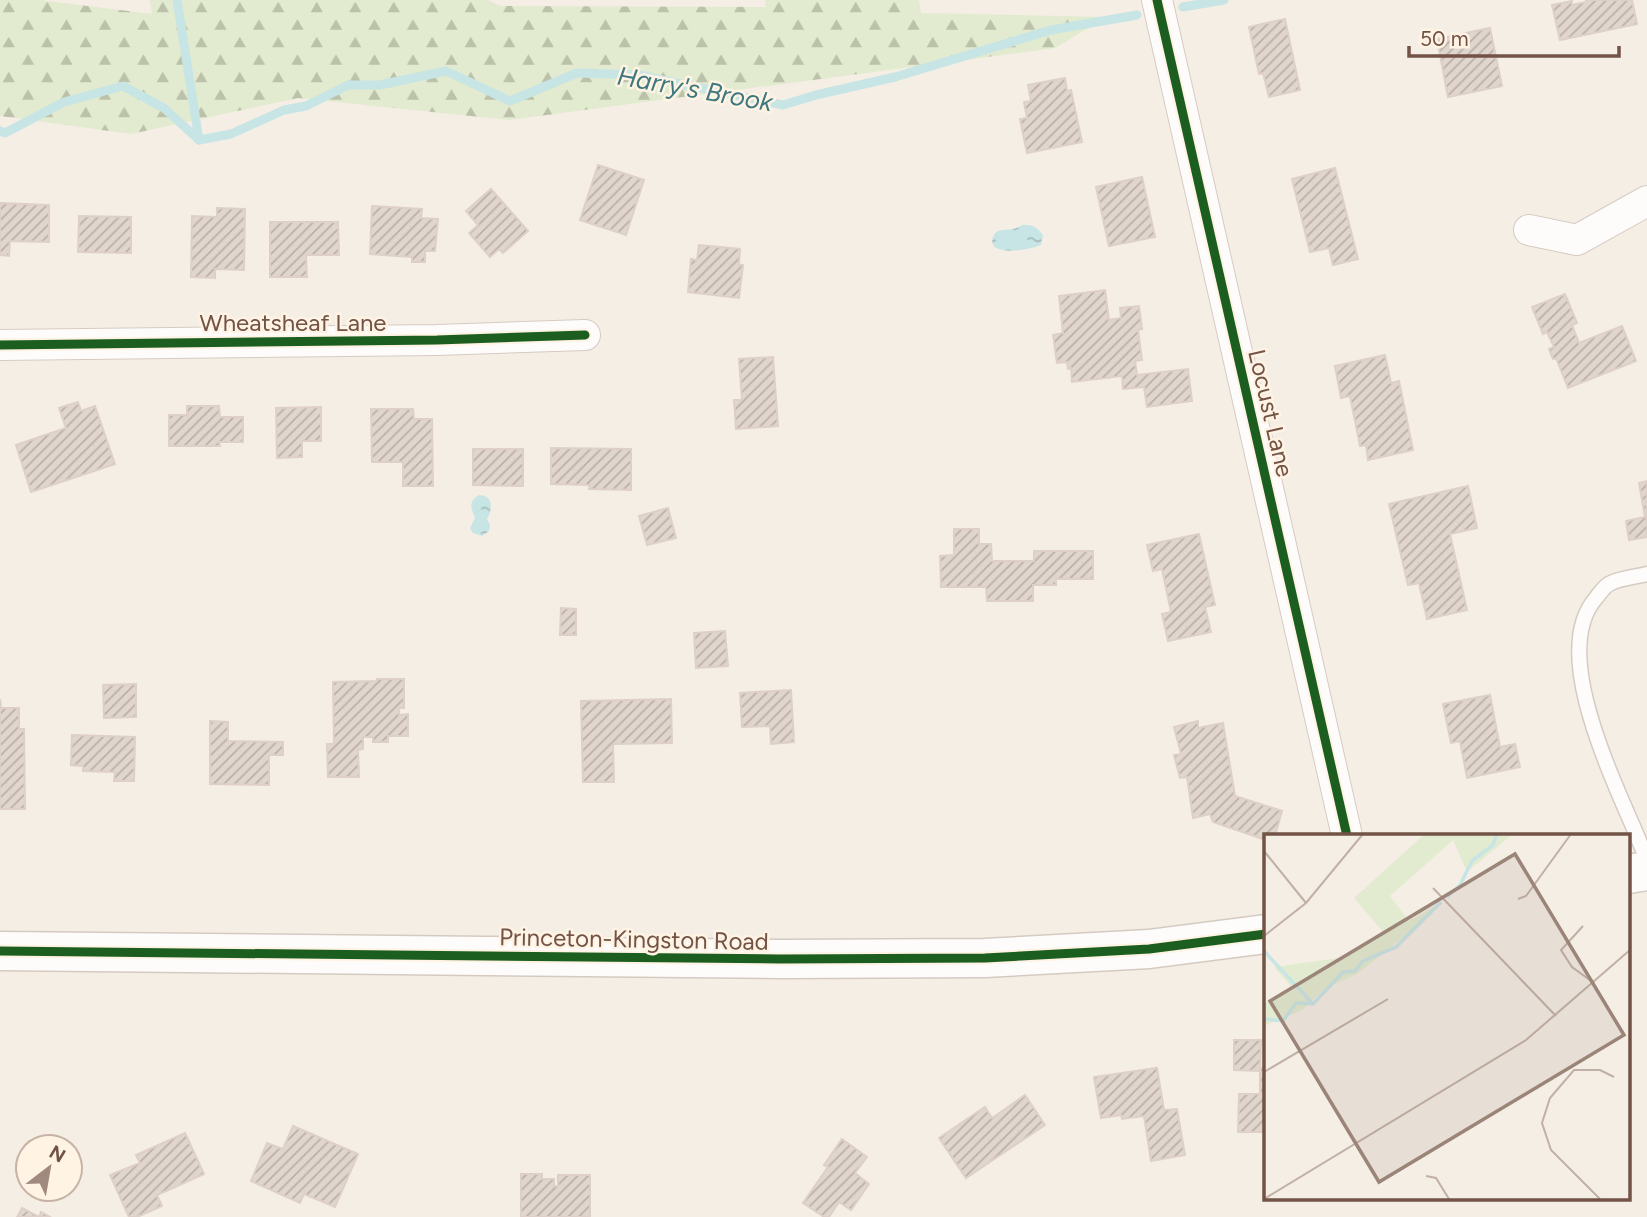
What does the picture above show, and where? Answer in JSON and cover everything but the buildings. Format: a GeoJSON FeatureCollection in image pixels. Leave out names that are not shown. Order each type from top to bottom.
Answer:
{"type":"FeatureCollection","features":[{"type":"Feature","properties":{"kind":"main road","name":"Princeton-Kingston Road"},"geometry":{"type":"LineString","coordinates":[[0,951],[780,959],[985,958],[1149,949],[1264,933]]}},
{"type":"Feature","properties":{"kind":"street","name":"Locust Lane"},"geometry":{"type":"LineString","coordinates":[[1157,0],[1347,834]]}},
{"type":"Feature","properties":{"kind":"street"},"geometry":{"type":"LineString","coordinates":[[1529,230],[1577,240],[1647,201]]}},
{"type":"Feature","properties":{"kind":"street","name":"Wheatsheaf Lane"},"geometry":{"type":"LineString","coordinates":[[0,345],[437,341],[585,335]]}},
{"type":"Feature","properties":{"kind":"lane"},"geometry":{"type":"LineString","coordinates":[[1647,574],[1609,583],[1588,606],[1580,633],[1580,667],[1592,724],[1647,860]]}},
{"type":"Feature","properties":{"kind":"green space"},"geometry":{"type":"Polygon","coordinates":[[[0,0],[40,0],[152,14],[150,0],[488,0],[501,6],[766,7],[765,0],[919,0],[921,13],[1107,17],[1055,48],[509,120],[298,98],[131,134],[0,116],[0,0]]]}},
{"type":"Feature","properties":{"kind":"water"},"geometry":{"type":"Polygon","coordinates":[[[1022,225],[1039,230],[1043,236],[1041,245],[1008,251],[994,246],[992,240],[997,232],[1022,225]]]}},
{"type":"Feature","properties":{"kind":"water"},"geometry":{"type":"Polygon","coordinates":[[[479,495],[487,497],[491,507],[487,519],[489,531],[482,536],[473,533],[470,528],[475,518],[472,502],[479,495]]]}},
{"type":"Feature","properties":{"kind":"waterway"},"geometry":{"type":"LineString","coordinates":[[177,0],[199,140]]}},
{"type":"Feature","properties":{"kind":"waterway","name":"Harry's Brook"},"geometry":{"type":"LineString","coordinates":[[1183,7],[1224,0]]}},
{"type":"Feature","properties":{"kind":"waterway","name":"Harry's Brook"},"geometry":{"type":"LineString","coordinates":[[0,131],[5,133],[64,102],[123,86],[164,108],[199,140],[231,134],[284,110],[306,106],[348,85],[380,85],[446,71],[510,101],[577,73],[638,75],[783,105],[895,77],[1051,30],[1137,15]]}},
{"type":"Feature","properties":{"kind":"cycle path"},"geometry":{"type":"LineString","coordinates":[[1157,0],[1347,834]]}},
{"type":"Feature","properties":{"kind":"cycle path"},"geometry":{"type":"LineString","coordinates":[[0,345],[437,340],[585,335]]}},
{"type":"Feature","properties":{"kind":"cycle path"},"geometry":{"type":"LineString","coordinates":[[0,951],[780,959],[985,958],[1149,949],[1264,934]]}}]}
